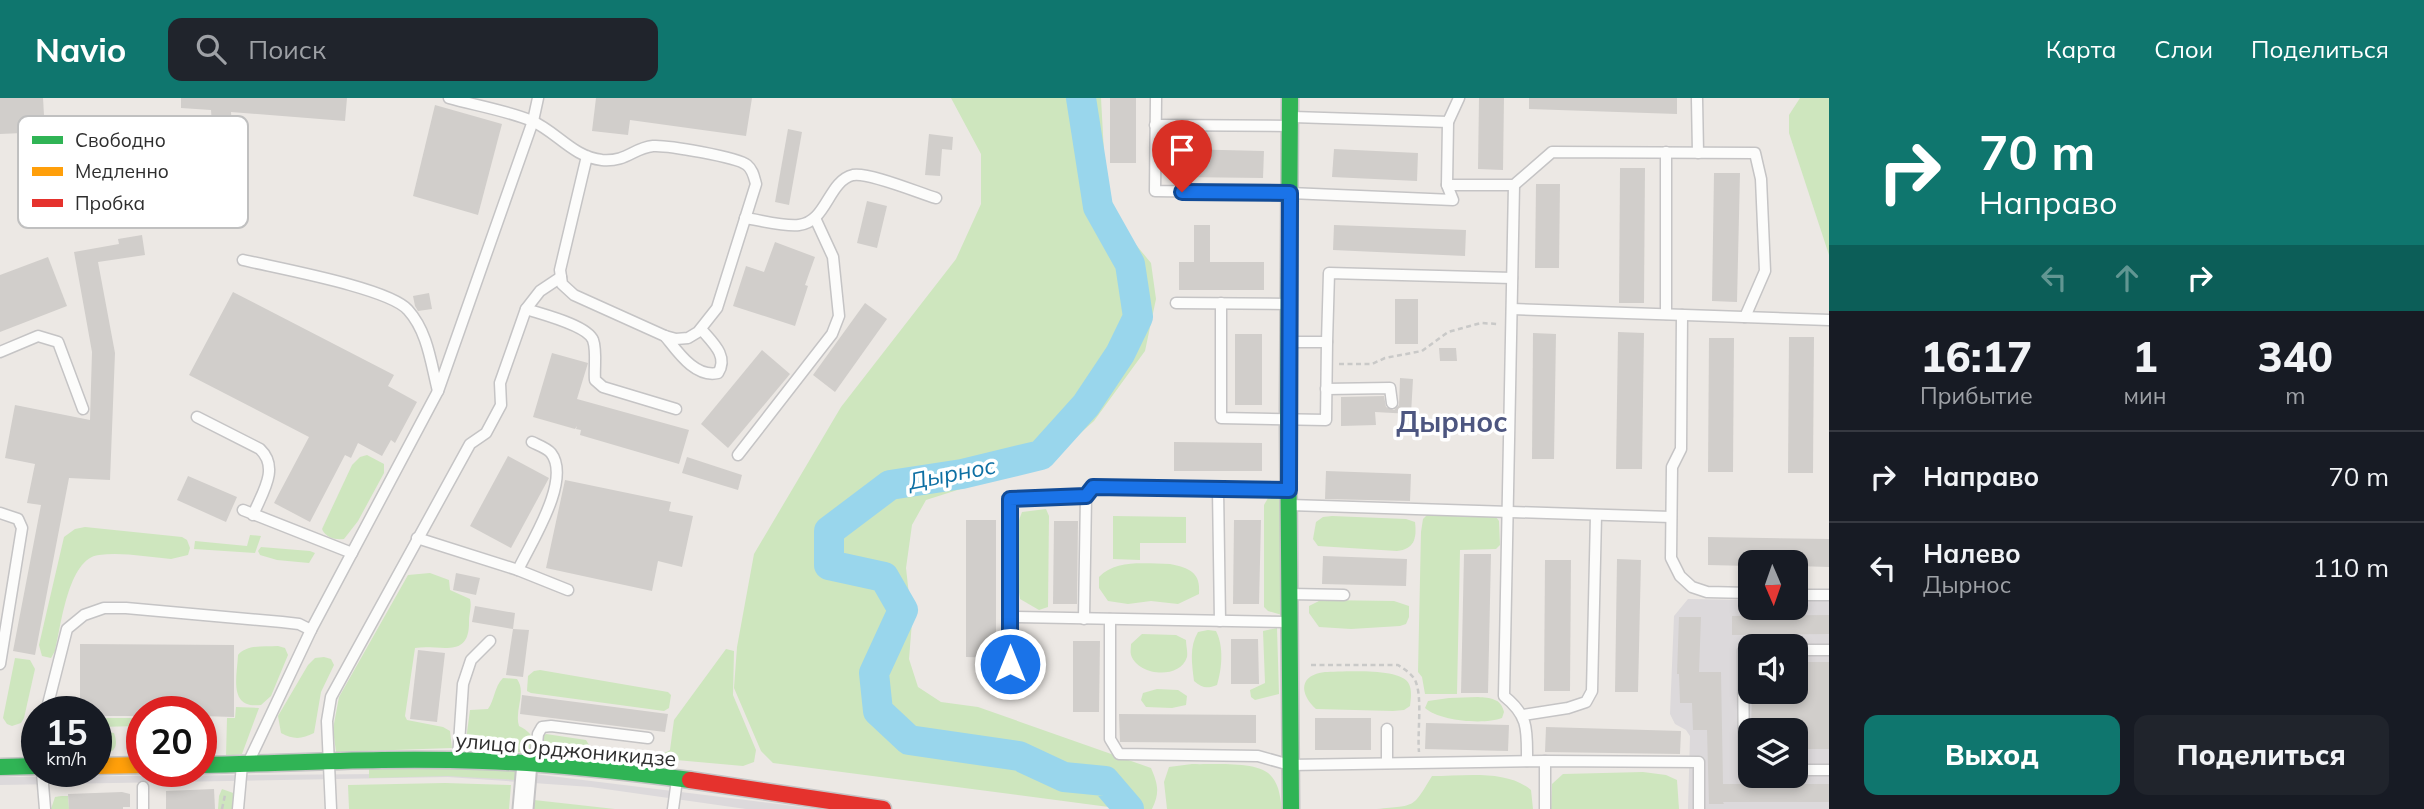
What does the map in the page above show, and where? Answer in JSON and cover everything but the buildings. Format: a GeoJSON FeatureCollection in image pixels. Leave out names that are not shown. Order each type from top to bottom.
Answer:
{"type":"FeatureCollection","features":[{"type":"Feature","properties":{"kind":"main road"},"geometry":{"type":"LineString","coordinates":[[1290,98],[1290,809]]}},
{"type":"Feature","properties":{"kind":"main road","name":"улица Орджоникидзе"},"geometry":{"type":"LineString","coordinates":[[217,765],[458,760],[531,763],[677,779],[883,809]]}},
{"type":"Feature","properties":{"kind":"main road"},"geometry":{"type":"LineString","coordinates":[[0,767],[21,766]]}},
{"type":"Feature","properties":{"kind":"street"},"geometry":{"type":"LineString","coordinates":[[523,809],[531,763]]}},
{"type":"Feature","properties":{"kind":"lane"},"geometry":{"type":"LineString","coordinates":[[449,98],[533,121],[580,154],[587,156],[600,160],[623,159],[650,146],[664,146],[734,159],[748,165],[754,173],[756,184],[717,308],[701,329],[688,338],[665,336],[567,290],[561,277],[587,156]]}},
{"type":"Feature","properties":{"kind":"lane"},"geometry":{"type":"LineString","coordinates":[[238,809],[245,764],[311,630],[439,391],[533,121],[538,98]]}},
{"type":"Feature","properties":{"kind":"lane"},"geometry":{"type":"LineString","coordinates":[[1156,98],[1155,191],[1453,200],[1447,185],[1448,122],[1459,98]]}},
{"type":"Feature","properties":{"kind":"lane"},"geometry":{"type":"LineString","coordinates":[[1697,99],[1698,153]]}},
{"type":"Feature","properties":{"kind":"lane"},"geometry":{"type":"LineString","coordinates":[[1155,125],[1448,122]]}},
{"type":"Feature","properties":{"kind":"lane"},"geometry":{"type":"LineString","coordinates":[[1447,185],[1514,186],[1552,152],[1755,153],[1761,179],[1765,271],[1745,317]]}},
{"type":"Feature","properties":{"kind":"lane"},"geometry":{"type":"LineString","coordinates":[[1666,152],[1666,314]]}},
{"type":"Feature","properties":{"kind":"lane"},"geometry":{"type":"LineString","coordinates":[[745,218],[800,225],[815,218],[840,184],[851,175],[865,175],[936,198]]}},
{"type":"Feature","properties":{"kind":"lane"},"geometry":{"type":"LineString","coordinates":[[1514,186],[1504,696],[1518,707],[1525,720],[1527,761]]}},
{"type":"Feature","properties":{"kind":"lane"},"geometry":{"type":"LineString","coordinates":[[738,455],[832,334],[839,316],[833,257],[815,218]]}},
{"type":"Feature","properties":{"kind":"lane"},"geometry":{"type":"LineString","coordinates":[[243,260],[373,291],[407,308],[424,334],[439,391]]}},
{"type":"Feature","properties":{"kind":"lane"},"geometry":{"type":"LineString","coordinates":[[1221,303],[1221,418],[1326,420],[1329,273],[1512,278]]}},
{"type":"Feature","properties":{"kind":"lane"},"geometry":{"type":"LineString","coordinates":[[331,809],[327,721],[331,697],[470,444],[486,433],[501,405],[500,383],[526,309],[540,291],[561,277]]}},
{"type":"Feature","properties":{"kind":"lane"},"geometry":{"type":"LineString","coordinates":[[1176,303],[1289,304]]}},
{"type":"Feature","properties":{"kind":"lane"},"geometry":{"type":"LineString","coordinates":[[526,309],[589,333],[593,341],[595,380],[603,387],[676,409]]}},
{"type":"Feature","properties":{"kind":"lane"},"geometry":{"type":"LineString","coordinates":[[1512,309],[1829,320]]}},
{"type":"Feature","properties":{"kind":"lane"},"geometry":{"type":"LineString","coordinates":[[1682,315],[1681,449],[1672,467],[1671,558],[1680,576],[1692,587],[1707,592],[1738,593]]}},
{"type":"Feature","properties":{"kind":"lane"},"geometry":{"type":"LineString","coordinates":[[665,336],[694,368],[708,375],[718,373],[723,365],[722,355],[701,329]]}},
{"type":"Feature","properties":{"kind":"lane"},"geometry":{"type":"LineString","coordinates":[[0,352],[38,336],[58,341],[83,409]]}},
{"type":"Feature","properties":{"kind":"lane"},"geometry":{"type":"LineString","coordinates":[[1289,342],[1327,342]]}},
{"type":"Feature","properties":{"kind":"lane"},"geometry":{"type":"LineString","coordinates":[[1326,389],[1390,388],[1392,403]]}},
{"type":"Feature","properties":{"kind":"lane"},"geometry":{"type":"LineString","coordinates":[[197,417],[260,449],[268,456],[270,474],[254,515]]}},
{"type":"Feature","properties":{"kind":"lane"},"geometry":{"type":"LineString","coordinates":[[518,570],[552,499],[558,468],[550,452],[532,442]]}},
{"type":"Feature","properties":{"kind":"lane"},"geometry":{"type":"LineString","coordinates":[[1084,619],[1086,496],[1093,487],[1218,489],[1289,497],[1508,512],[1671,517]]}},
{"type":"Feature","properties":{"kind":"lane"},"geometry":{"type":"LineString","coordinates":[[1218,489],[1220,621]]}},
{"type":"Feature","properties":{"kind":"lane"},"geometry":{"type":"LineString","coordinates":[[1010,664],[1010,499],[1086,496]]}},
{"type":"Feature","properties":{"kind":"lane"},"geometry":{"type":"LineString","coordinates":[[243,510],[352,553]]}},
{"type":"Feature","properties":{"kind":"lane"},"geometry":{"type":"LineString","coordinates":[[0,513],[18,519],[22,528],[0,664]]}},
{"type":"Feature","properties":{"kind":"lane"},"geometry":{"type":"LineString","coordinates":[[1523,715],[1587,702],[1592,691],[1596,515]]}},
{"type":"Feature","properties":{"kind":"lane"},"geometry":{"type":"LineString","coordinates":[[417,538],[518,570],[568,590]]}},
{"type":"Feature","properties":{"kind":"lane"},"geometry":{"type":"LineString","coordinates":[[1289,594],[1344,595]]}},
{"type":"Feature","properties":{"kind":"lane"},"geometry":{"type":"LineString","coordinates":[[1808,595],[1829,595]]}},
{"type":"Feature","properties":{"kind":"lane"},"geometry":{"type":"LineString","coordinates":[[50,696],[67,629],[84,615],[104,608],[282,622],[299,624],[311,630]]}},
{"type":"Feature","properties":{"kind":"lane"},"geometry":{"type":"LineString","coordinates":[[1010,617],[1289,622]]}},
{"type":"Feature","properties":{"kind":"lane"},"geometry":{"type":"LineString","coordinates":[[1110,619],[1110,739],[1119,754],[1258,756],[1290,765],[1527,761],[1699,762],[1699,809]]}},
{"type":"Feature","properties":{"kind":"lane"},"geometry":{"type":"LineString","coordinates":[[458,760],[463,684],[471,660],[490,642]]}},
{"type":"Feature","properties":{"kind":"lane"},"geometry":{"type":"LineString","coordinates":[[1808,650],[1829,650]]}},
{"type":"Feature","properties":{"kind":"lane"},"geometry":{"type":"LineString","coordinates":[[531,763],[542,727],[648,738]]}},
{"type":"Feature","properties":{"kind":"lane"},"geometry":{"type":"LineString","coordinates":[[1387,729],[1387,763]]}},
{"type":"Feature","properties":{"kind":"lane"},"geometry":{"type":"LineString","coordinates":[[1545,761],[1545,809]]}},
{"type":"Feature","properties":{"kind":"lane"},"geometry":{"type":"LineString","coordinates":[[1808,770],[1829,769]]}},
{"type":"Feature","properties":{"kind":"lane"},"geometry":{"type":"LineString","coordinates":[[673,809],[677,779]]}},
{"type":"Feature","properties":{"kind":"lane"},"geometry":{"type":"LineString","coordinates":[[44,787],[45,809]]}},
{"type":"Feature","properties":{"kind":"lane"},"geometry":{"type":"LineString","coordinates":[[143,787],[143,809]]}},
{"type":"Feature","properties":{"kind":"path"},"geometry":{"type":"LineString","coordinates":[[1327,365],[1372,364],[1385,358],[1422,351],[1448,332],[1481,323],[1511,324]]}},
{"type":"Feature","properties":{"kind":"path"},"geometry":{"type":"LineString","coordinates":[[1290,664],[1398,665],[1408,671],[1414,677],[1418,688],[1419,750],[1421,758],[1427,763]]}},
{"type":"Feature","properties":{"kind":"path"},"geometry":{"type":"LineString","coordinates":[[222,809],[226,785]]}},
{"type":"Feature","properties":{"kind":"shaded area"},"geometry":{"type":"Polygon","coordinates":[[[1688,599],[1738,600],[1738,620],[1808,620],[1808,601],[1829,601],[1829,809],[1688,809],[1690,736],[1686,730],[1675,724],[1670,714],[1674,616],[1688,599]]]}},
{"type":"Feature","properties":{"kind":"shaded area"},"geometry":{"type":"Polygon","coordinates":[[[526,773],[818,809],[746,809],[591,787],[448,777],[217,781],[217,775],[526,773]]]}},
{"type":"Feature","properties":{"kind":"shaded area"},"geometry":{"type":"Polygon","coordinates":[[[112,776],[126,776],[126,783],[112,783],[112,776]]]}},
{"type":"Feature","properties":{"kind":"shaded area"},"geometry":{"type":"Polygon","coordinates":[[[0,777],[21,777],[21,785],[0,785],[0,777]]]}},
{"type":"Feature","properties":{"kind":"green space"},"geometry":{"type":"Polygon","coordinates":[[[951,98],[1101,98],[1106,189],[1127,234],[1151,263],[1156,299],[1145,351],[1094,421],[1049,461],[926,500],[912,525],[906,568],[912,622],[909,659],[918,687],[941,702],[978,707],[1151,768],[1157,789],[1152,809],[1124,809],[773,763],[761,751],[734,688],[737,647],[754,554],[841,407],[956,259],[981,204],[981,154],[951,98]]]}},
{"type":"Feature","properties":{"kind":"green space"},"geometry":{"type":"Polygon","coordinates":[[[1800,98],[1829,98],[1829,255],[1789,133],[1789,115],[1800,98]]]}},
{"type":"Feature","properties":{"kind":"green space"},"geometry":{"type":"Polygon","coordinates":[[[367,455],[384,464],[384,473],[358,521],[344,539],[331,538],[322,529],[352,465],[360,457],[367,455]]]}},
{"type":"Feature","properties":{"kind":"green space"},"geometry":{"type":"Polygon","coordinates":[[[1282,497],[1282,615],[1264,607],[1264,505],[1268,498],[1282,497]]]}},
{"type":"Feature","properties":{"kind":"green space"},"geometry":{"type":"Polygon","coordinates":[[[1046,509],[1049,516],[1048,607],[1039,610],[1020,599],[1015,544],[1022,512],[1046,509]]]}},
{"type":"Feature","properties":{"kind":"green space"},"geometry":{"type":"Polygon","coordinates":[[[1427,515],[1496,517],[1499,521],[1500,545],[1496,549],[1460,550],[1457,694],[1425,694],[1422,677],[1418,672],[1421,532],[1423,519],[1427,515]]]}},
{"type":"Feature","properties":{"kind":"green space"},"geometry":{"type":"Polygon","coordinates":[[[1113,516],[1186,517],[1186,543],[1140,543],[1140,560],[1113,559],[1113,516]]]}},
{"type":"Feature","properties":{"kind":"green space"},"geometry":{"type":"Polygon","coordinates":[[[1323,517],[1406,519],[1415,522],[1415,538],[1407,548],[1397,551],[1318,546],[1313,539],[1316,522],[1323,517]]]}},
{"type":"Feature","properties":{"kind":"green space"},"geometry":{"type":"Polygon","coordinates":[[[85,527],[182,537],[187,540],[190,548],[188,555],[171,559],[117,554],[88,559],[73,580],[55,651],[51,658],[42,656],[39,645],[64,537],[75,529],[85,527]]]}},
{"type":"Feature","properties":{"kind":"green space"},"geometry":{"type":"Polygon","coordinates":[[[250,535],[261,536],[255,553],[194,549],[195,541],[247,546],[250,535]]]}},
{"type":"Feature","properties":{"kind":"green space"},"geometry":{"type":"Polygon","coordinates":[[[261,547],[315,553],[309,563],[277,560],[260,555],[258,551],[261,547]]]}},
{"type":"Feature","properties":{"kind":"green space"},"geometry":{"type":"Polygon","coordinates":[[[1170,564],[1183,567],[1196,576],[1199,594],[1178,604],[1151,601],[1128,604],[1108,601],[1099,588],[1099,577],[1114,567],[1170,564]]]}},
{"type":"Feature","properties":{"kind":"green space"},"geometry":{"type":"Polygon","coordinates":[[[430,573],[449,580],[450,590],[470,599],[468,633],[459,646],[452,648],[415,648],[405,716],[407,720],[443,727],[450,731],[452,748],[336,752],[333,729],[339,697],[408,575],[430,573]]]}},
{"type":"Feature","properties":{"kind":"green space"},"geometry":{"type":"Polygon","coordinates":[[[1321,600],[1394,601],[1409,606],[1409,617],[1406,624],[1400,626],[1351,629],[1319,627],[1309,613],[1309,606],[1321,600]]]}},
{"type":"Feature","properties":{"kind":"green space"},"geometry":{"type":"Polygon","coordinates":[[[1277,628],[1279,694],[1255,700],[1251,697],[1250,690],[1265,683],[1263,631],[1277,628]]]}},
{"type":"Feature","properties":{"kind":"green space"},"geometry":{"type":"Polygon","coordinates":[[[1216,631],[1221,658],[1217,685],[1207,687],[1194,681],[1192,656],[1198,632],[1216,631]]]}},
{"type":"Feature","properties":{"kind":"green space"},"geometry":{"type":"Polygon","coordinates":[[[1142,634],[1176,635],[1186,640],[1187,655],[1183,664],[1168,672],[1159,672],[1150,671],[1135,662],[1131,655],[1131,644],[1142,634]]]}},
{"type":"Feature","properties":{"kind":"green space"},"geometry":{"type":"Polygon","coordinates":[[[251,648],[285,648],[288,655],[271,696],[261,705],[243,702],[239,697],[236,682],[238,655],[251,648]]]}},
{"type":"Feature","properties":{"kind":"green space"},"geometry":{"type":"Polygon","coordinates":[[[726,649],[734,651],[733,695],[756,750],[754,762],[743,766],[676,760],[658,767],[540,755],[542,737],[546,734],[586,740],[593,749],[620,756],[655,755],[670,750],[674,720],[726,649]]]}},
{"type":"Feature","properties":{"kind":"green space"},"geometry":{"type":"Polygon","coordinates":[[[15,658],[30,660],[35,669],[29,696],[21,696],[21,723],[12,726],[3,718],[15,658]]]}},
{"type":"Feature","properties":{"kind":"green space"},"geometry":{"type":"Polygon","coordinates":[[[315,658],[331,659],[334,665],[321,692],[314,733],[298,738],[281,733],[278,716],[308,665],[315,658]]]}},
{"type":"Feature","properties":{"kind":"green space"},"geometry":{"type":"Polygon","coordinates":[[[540,670],[668,692],[671,695],[669,708],[664,711],[527,691],[528,676],[540,670]]]}},
{"type":"Feature","properties":{"kind":"green space"},"geometry":{"type":"Polygon","coordinates":[[[1325,672],[1395,675],[1409,684],[1410,706],[1404,710],[1393,711],[1316,709],[1310,703],[1304,686],[1310,677],[1325,672]]]}},
{"type":"Feature","properties":{"kind":"green space"},"geometry":{"type":"Polygon","coordinates":[[[503,678],[517,679],[520,684],[518,720],[519,726],[531,736],[531,753],[472,750],[466,740],[470,710],[488,709],[503,678]]]}},
{"type":"Feature","properties":{"kind":"green space"},"geometry":{"type":"Polygon","coordinates":[[[1157,689],[1178,690],[1187,696],[1186,705],[1172,708],[1146,707],[1141,700],[1143,693],[1157,689]]]}},
{"type":"Feature","properties":{"kind":"green space"},"geometry":{"type":"Polygon","coordinates":[[[1478,697],[1498,701],[1503,707],[1502,718],[1484,721],[1451,719],[1425,708],[1428,701],[1478,697]]]}},
{"type":"Feature","properties":{"kind":"green space"},"geometry":{"type":"Polygon","coordinates":[[[236,707],[259,708],[242,754],[226,756],[227,718],[235,718],[236,707]]]}},
{"type":"Feature","properties":{"kind":"green space"},"geometry":{"type":"Polygon","coordinates":[[[112,718],[126,718],[126,726],[112,727],[112,718]]]}},
{"type":"Feature","properties":{"kind":"green space"},"geometry":{"type":"Polygon","coordinates":[[[112,733],[116,743],[112,750],[112,733]]]}},
{"type":"Feature","properties":{"kind":"green space"},"geometry":{"type":"Polygon","coordinates":[[[1192,764],[1247,766],[1266,772],[1277,785],[1282,809],[1167,809],[1164,782],[1169,767],[1192,764]]]}},
{"type":"Feature","properties":{"kind":"green space"},"geometry":{"type":"Polygon","coordinates":[[[369,768],[515,769],[517,780],[448,776],[369,778],[369,768]]]}},
{"type":"Feature","properties":{"kind":"green space"},"geometry":{"type":"Polygon","coordinates":[[[1643,772],[1666,775],[1677,780],[1679,809],[1551,809],[1552,784],[1563,774],[1643,772]]]}},
{"type":"Feature","properties":{"kind":"green space"},"geometry":{"type":"Polygon","coordinates":[[[1484,775],[1510,779],[1531,790],[1533,809],[1377,809],[1412,803],[1432,776],[1484,775]]]}},
{"type":"Feature","properties":{"kind":"green space"},"geometry":{"type":"Polygon","coordinates":[[[348,785],[511,785],[509,809],[349,809],[348,785]]]}},
{"type":"Feature","properties":{"kind":"green space"},"geometry":{"type":"Polygon","coordinates":[[[222,789],[236,794],[235,809],[218,809],[222,789]]]}},
{"type":"Feature","properties":{"kind":"green space"},"geometry":{"type":"Polygon","coordinates":[[[68,796],[69,808],[77,809],[51,809],[55,797],[68,796]]]}},
{"type":"Feature","properties":{"kind":"green space"},"geometry":{"type":"Polygon","coordinates":[[[534,800],[615,809],[528,809],[528,802],[534,800]]]}},
{"type":"Feature","properties":{"kind":"waterway","name":"Дырнос"},"geometry":{"type":"LineString","coordinates":[[1081,98],[1098,207],[1130,264],[1138,317],[1120,354],[1086,405],[1041,455],[962,474],[890,485],[829,531],[829,565],[884,577],[903,610],[874,673],[878,711],[909,740],[1019,756],[1064,777],[1105,781],[1129,809]]}},
{"type":"Feature","properties":{"kind":"traffic: fast"},"geometry":{"type":"LineString","coordinates":[[1290,98],[1288,419],[1291,809]]}},
{"type":"Feature","properties":{"kind":"traffic: fast"},"geometry":{"type":"LineString","coordinates":[[217,765],[377,760],[483,761],[586,768],[690,780]]}},
{"type":"Feature","properties":{"kind":"traffic: fast"},"geometry":{"type":"LineString","coordinates":[[0,767],[21,766]]}},
{"type":"Feature","properties":{"kind":"traffic: slow"},"geometry":{"type":"LineString","coordinates":[[112,766],[126,765]]}},
{"type":"Feature","properties":{"kind":"traffic: jam"},"geometry":{"type":"LineString","coordinates":[[690,780],[883,809]]}},
{"type":"Feature","properties":{"kind":"district","name":"Дырнос"},"geometry":{"type":"Point","coordinates":[1452,421]}},
{"type":"Feature","properties":{"kind":"route"},"geometry":{"type":"LineString","coordinates":[[1010,664],[1010,499],[1086,496],[1093,487],[1289,490],[1290,193],[1182,192]]}}]}
